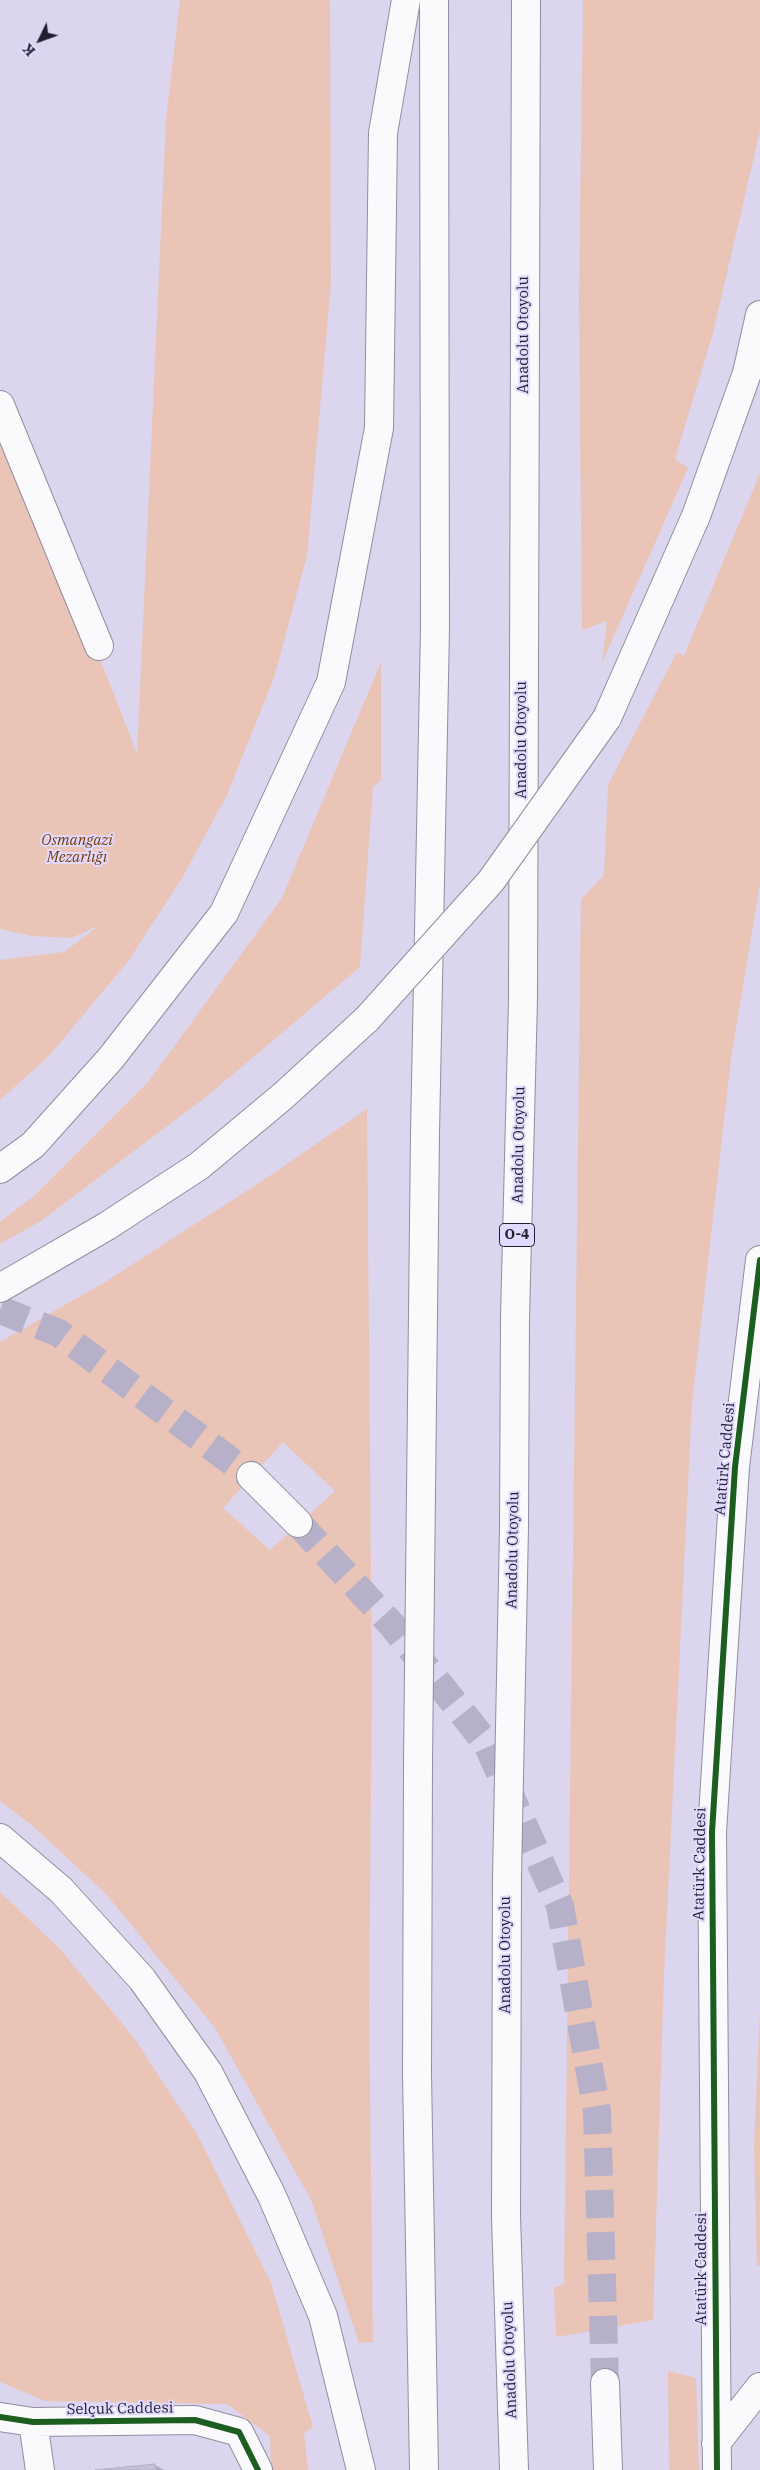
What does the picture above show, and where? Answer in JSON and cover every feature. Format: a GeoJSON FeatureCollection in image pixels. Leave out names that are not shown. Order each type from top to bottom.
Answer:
{"type":"FeatureCollection","features":[{"type":"Feature","properties":{"kind":"main road"},"geometry":{"type":"LineString","coordinates":[[0,1169],[33,1145],[111,1058],[224,913],[331,682],[378,428],[383,133],[406,0]]}},
{"type":"Feature","properties":{"kind":"main road"},"geometry":{"type":"LineString","coordinates":[[424,2470],[418,2074],[418,1762],[425,1133],[435,628],[434,0]]}},
{"type":"Feature","properties":{"kind":"main road","name":"Anadolu Otoyolu"},"geometry":{"type":"LineString","coordinates":[[514,2470],[506,2216],[507,1877],[514,1537],[515,1318],[522,999],[526,0]]}},
{"type":"Feature","properties":{"kind":"main road"},"geometry":{"type":"LineString","coordinates":[[0,1288],[107,1226],[199,1166],[283,1096],[367,1019],[491,881],[607,718],[696,516],[747,373],[760,315]]}},
{"type":"Feature","properties":{"kind":"main road"},"geometry":{"type":"LineString","coordinates":[[0,404],[99,646]]}},
{"type":"Feature","properties":{"kind":"main road","name":"Atatürk Caddesi"},"geometry":{"type":"LineString","coordinates":[[717,2470],[712,1832],[735,1467],[760,1260]]}},
{"type":"Feature","properties":{"kind":"main road"},"geometry":{"type":"LineString","coordinates":[[252,1476],[298,1522]]}},
{"type":"Feature","properties":{"kind":"main road"},"geometry":{"type":"LineString","coordinates":[[0,1838],[61,1890],[142,1979],[208,2072],[272,2196],[323,2316],[361,2470]]}},
{"type":"Feature","properties":{"kind":"main road"},"geometry":{"type":"LineString","coordinates":[[605,2383],[608,2470]]}},
{"type":"Feature","properties":{"kind":"main road"},"geometry":{"type":"LineString","coordinates":[[716,2443],[760,2387]]}},
{"type":"Feature","properties":{"kind":"main road","name":"Selçuk Caddesi"},"geometry":{"type":"LineString","coordinates":[[0,2417],[33,2422],[194,2420],[239,2432],[258,2470]]}},
{"type":"Feature","properties":{"kind":"main road"},"geometry":{"type":"LineString","coordinates":[[33,2422],[40,2470]]}},
{"type":"Feature","properties":{"kind":"green space","name":"Osmangazi Mezarlığı"},"geometry":{"type":"Polygon","coordinates":[[[180,0],[330,0],[331,283],[307,556],[274,678],[227,795],[182,878],[129,960],[50,1055],[0,1100],[0,960],[64,952],[100,925],[72,938],[31,936],[0,929],[0,423],[110,684],[137,754],[166,120],[180,0]]]}},
{"type":"Feature","properties":{"kind":"green space"},"geometry":{"type":"Polygon","coordinates":[[[583,0],[760,0],[760,131],[713,333],[675,459],[688,468],[602,663],[607,621],[582,630],[579,297],[583,0]]]}},
{"type":"Feature","properties":{"kind":"green space"},"geometry":{"type":"Polygon","coordinates":[[[760,473],[760,883],[731,1059],[692,1403],[664,1975],[653,2320],[556,2337],[554,2288],[564,2284],[581,899],[604,875],[608,785],[677,652],[684,656],[760,473]]]}},
{"type":"Feature","properties":{"kind":"green space"},"geometry":{"type":"Polygon","coordinates":[[[381,662],[381,780],[373,787],[360,967],[206,1097],[41,1221],[0,1244],[0,1222],[34,1196],[149,1081],[282,898],[381,662]]]}},
{"type":"Feature","properties":{"kind":"green space"},"geometry":{"type":"Polygon","coordinates":[[[367,1109],[372,1684],[369,2004],[373,2342],[359,2343],[311,2200],[215,2028],[107,1895],[34,1827],[0,1801],[0,1342],[105,1282],[262,1181],[367,1109]],[[283,1442],[223,1508],[270,1550],[335,1491],[283,1442]]]}},
{"type":"Feature","properties":{"kind":"green space"},"geometry":{"type":"Polygon","coordinates":[[[0,1892],[60,1949],[135,2039],[198,2136],[271,2283],[313,2427],[304,2433],[308,2470],[271,2470],[270,2436],[227,2404],[45,2401],[0,2382],[0,1892]]]}},
{"type":"Feature","properties":{"kind":"green space"},"geometry":{"type":"Polygon","coordinates":[[[760,2010],[760,2265],[757,2266],[754,2147],[760,2010]]]}},
{"type":"Feature","properties":{"kind":"green space"},"geometry":{"type":"Polygon","coordinates":[[[668,2371],[696,2378],[699,2470],[669,2470],[668,2371]]]}},
{"type":"Feature","properties":{"kind":"building"},"geometry":{"type":"Polygon","coordinates":[[[155,2464],[156,2470],[95,2470],[155,2464]]]}},
{"type":"Feature","properties":{"kind":"tunnel"},"geometry":{"type":"LineString","coordinates":[[0,1310],[59,1333],[251,1476]]}},
{"type":"Feature","properties":{"kind":"tunnel"},"geometry":{"type":"LineString","coordinates":[[298,1523],[392,1625],[487,1744],[560,1906],[597,2112],[605,2383]]}},
{"type":"Feature","properties":{"kind":"cycle path"},"geometry":{"type":"LineString","coordinates":[[717,2470],[712,1832],[735,1467],[760,1260]]}},
{"type":"Feature","properties":{"kind":"cycle path"},"geometry":{"type":"LineString","coordinates":[[0,2417],[33,2422],[195,2420],[239,2432],[258,2470]]}}]}
